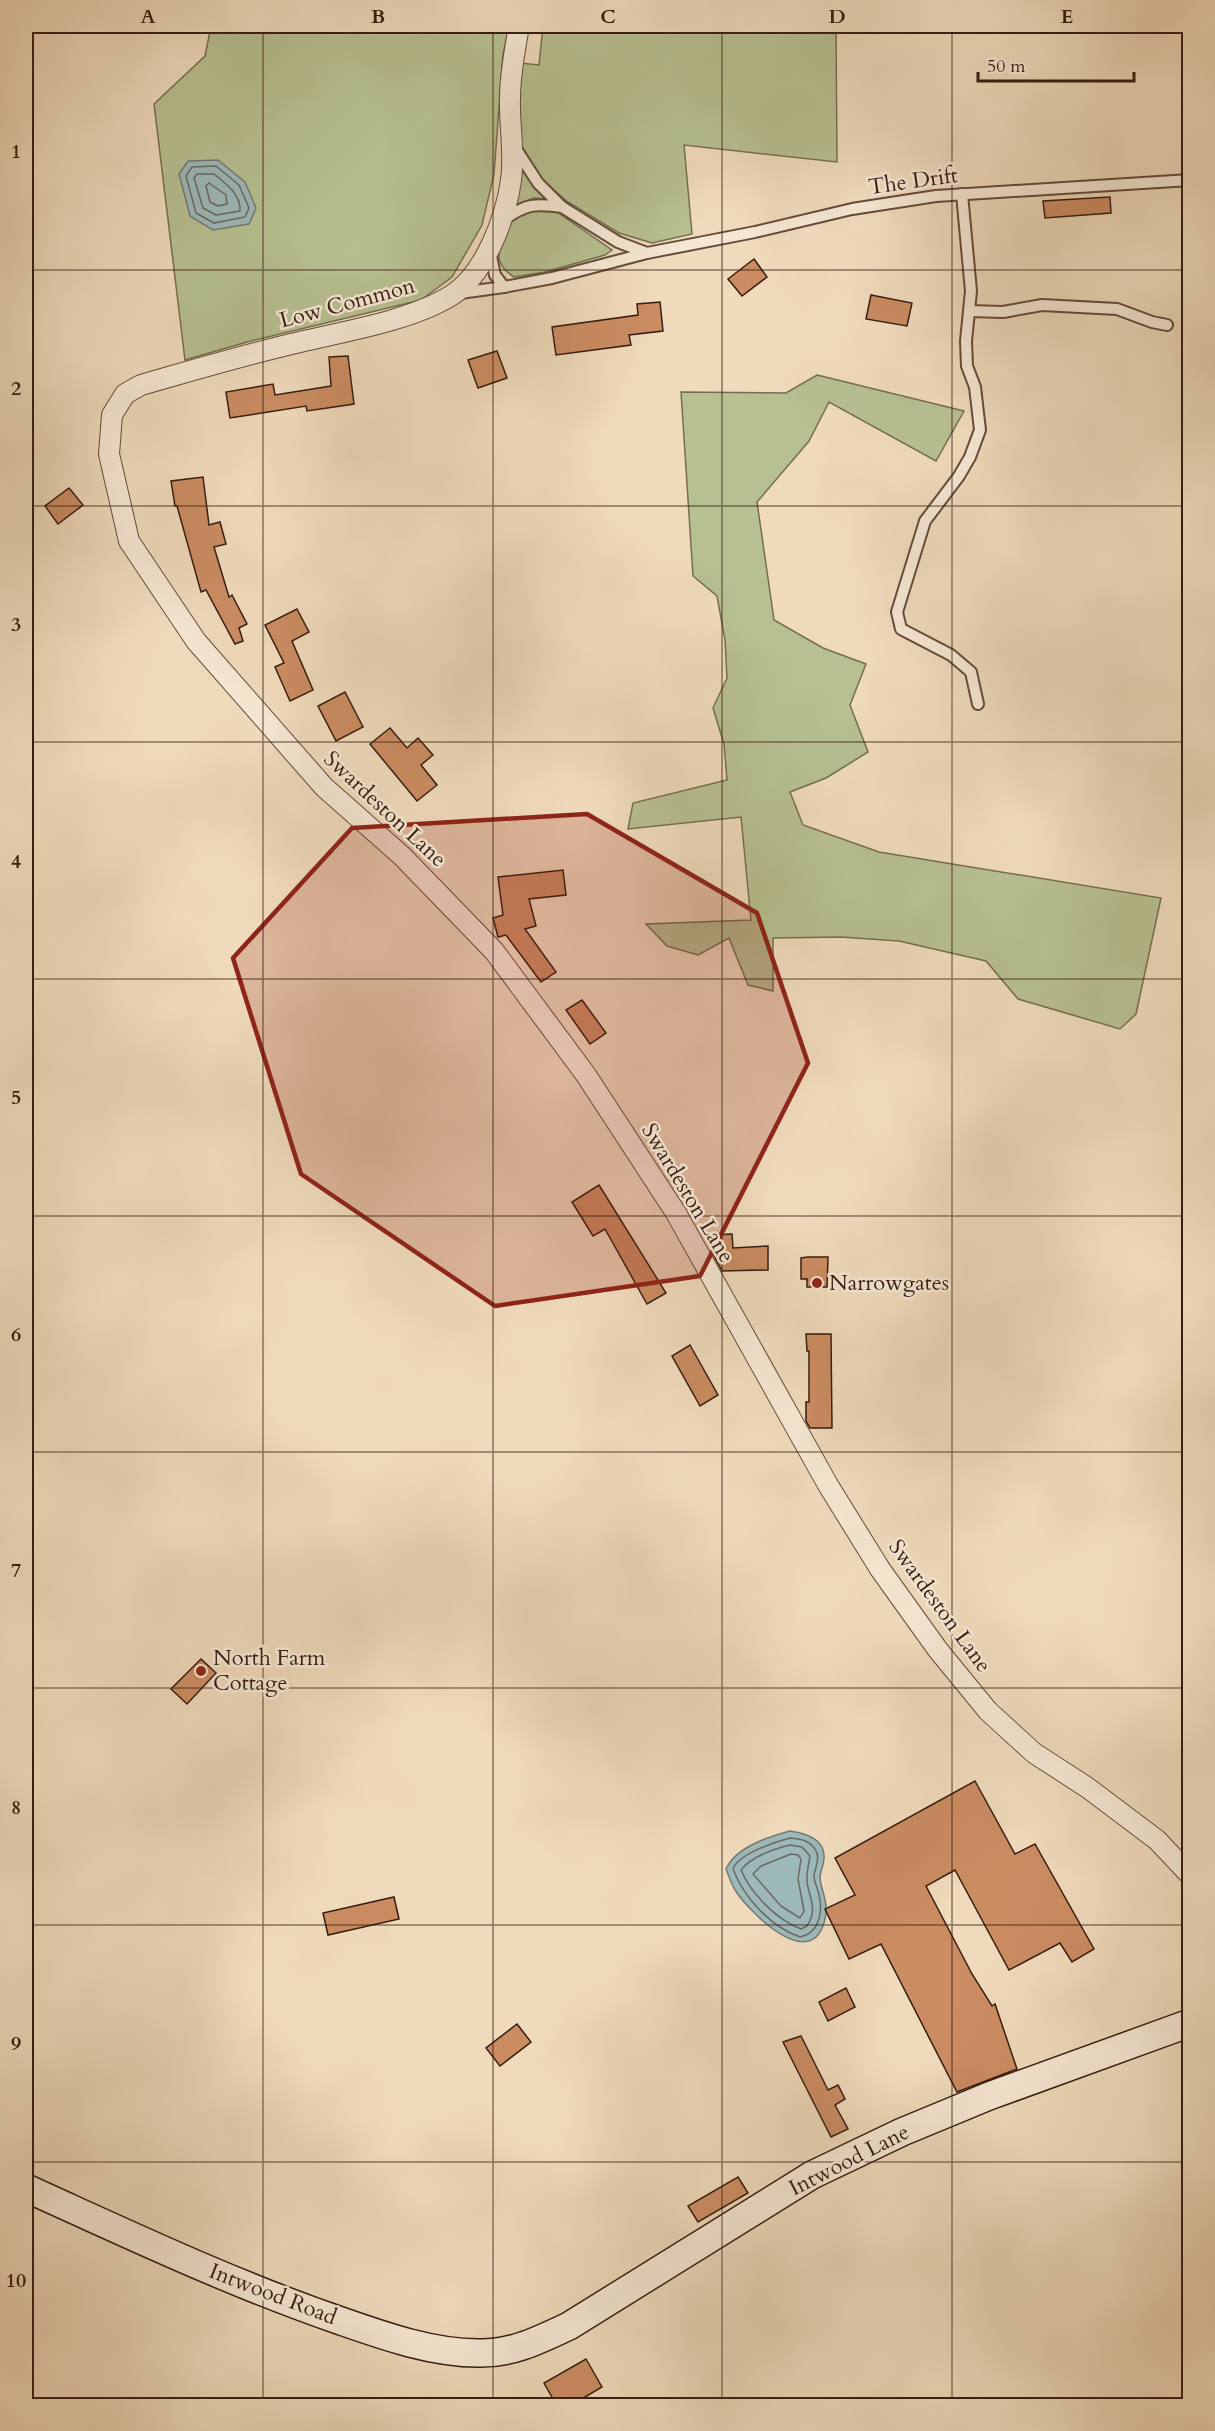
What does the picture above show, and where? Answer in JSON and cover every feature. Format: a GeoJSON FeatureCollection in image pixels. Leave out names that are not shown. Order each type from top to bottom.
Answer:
{"type":"FeatureCollection","features":[{"type":"Feature","properties":{"kind":"street","name":"Low Common"},"geometry":{"type":"LineString","coordinates":[[129,541],[109,454],[112,415],[125,394],[141,385],[250,353],[378,323],[426,308],[454,294],[489,252],[501,221],[511,180],[510,98],[519,26]]}},
{"type":"Feature","properties":{"kind":"street","name":"Swardeston Lane"},"geometry":{"type":"LineString","coordinates":[[129,541],[196,641],[260,716],[324,787],[402,856],[494,951],[586,1075],[676,1213],[828,1485],[880,1569],[938,1650],[988,1711],[1027,1746],[1157,1840],[1190,1875]]}},
{"type":"Feature","properties":{"kind":"street","name":"Intwood Lane"},"geometry":{"type":"LineString","coordinates":[[532,2344],[569,2326],[822,2170],[902,2132],[979,2100],[1190,2023]]}},
{"type":"Feature","properties":{"kind":"street","name":"Intwood Road"},"geometry":{"type":"LineString","coordinates":[[26,2188],[175,2256],[292,2304],[372,2332],[430,2346],[477,2353],[504,2352],[532,2344]]}},
{"type":"Feature","properties":{"kind":"lane"},"geometry":{"type":"LineString","coordinates":[[512,144],[538,183],[562,207],[618,243],[647,253]]}},
{"type":"Feature","properties":{"kind":"lane","name":"The Drift"},"geometry":{"type":"LineString","coordinates":[[454,294],[552,278],[647,253],[755,232],[852,209],[962,194],[1190,180]]}},
{"type":"Feature","properties":{"kind":"lane"},"geometry":{"type":"LineString","coordinates":[[962,194],[971,291],[966,341],[967,366],[975,387],[980,430],[970,457],[959,476],[925,521],[897,612],[901,629],[951,655],[971,672],[978,704]]}},
{"type":"Feature","properties":{"kind":"lane"},"geometry":{"type":"LineString","coordinates":[[501,221],[515,212],[538,204],[562,207]]}},
{"type":"Feature","properties":{"kind":"lane"},"geometry":{"type":"LineString","coordinates":[[489,252],[495,275],[504,287]]}},
{"type":"Feature","properties":{"kind":"lane"},"geometry":{"type":"LineString","coordinates":[[969,311],[1003,312],[1042,305],[1117,309],[1167,325]]}},
{"type":"Feature","properties":{"kind":"highlighted area"},"geometry":{"type":"Polygon","coordinates":[[[587,814],[757,913],[808,1063],[700,1276],[495,1306],[301,1174],[233,958],[352,828],[587,814]]]}},
{"type":"Feature","properties":{"kind":"green space"},"geometry":{"type":"Polygon","coordinates":[[[211,26],[509,26],[503,55],[494,174],[482,225],[452,277],[421,300],[247,342],[185,360],[154,104],[205,56],[211,26]]]}},
{"type":"Feature","properties":{"kind":"green space"},"geometry":{"type":"Polygon","coordinates":[[[543,26],[836,26],[837,162],[684,145],[692,234],[652,243],[619,233],[568,202],[542,180],[521,145],[518,120],[520,63],[539,65],[543,26]]]}},
{"type":"Feature","properties":{"kind":"green space"},"geometry":{"type":"Polygon","coordinates":[[[517,163],[546,199],[534,198],[513,206],[517,163]]]}},
{"type":"Feature","properties":{"kind":"green space"},"geometry":{"type":"Polygon","coordinates":[[[537,208],[557,212],[612,250],[605,255],[545,272],[514,277],[501,265],[499,250],[503,237],[511,220],[537,208]]]}},
{"type":"Feature","properties":{"kind":"green space"},"geometry":{"type":"Polygon","coordinates":[[[817,375],[964,411],[936,461],[829,402],[809,441],[757,502],[774,620],[823,648],[866,664],[850,705],[868,752],[826,778],[790,792],[803,825],[879,852],[1161,898],[1136,1014],[1120,1029],[1018,999],[986,961],[899,941],[841,937],[773,938],[773,991],[748,985],[729,938],[698,955],[667,946],[646,924],[751,920],[741,817],[628,829],[633,803],[727,780],[724,744],[713,708],[727,678],[725,640],[717,596],[693,576],[681,392],[786,393],[817,375]]]}},
{"type":"Feature","properties":{"kind":"water"},"geometry":{"type":"Polygon","coordinates":[[[218,160],[245,182],[256,208],[249,224],[213,230],[190,216],[179,174],[188,161],[218,160]]]}},
{"type":"Feature","properties":{"kind":"water"},"geometry":{"type":"Polygon","coordinates":[[[790,1831],[812,1837],[820,1844],[824,1855],[820,1878],[826,1905],[826,1917],[816,1937],[806,1942],[793,1940],[765,1923],[742,1900],[726,1869],[731,1861],[745,1849],[790,1831]]]}},
{"type":"Feature","properties":{"kind":"building"},"geometry":{"type":"Polygon","coordinates":[[[1110,197],[1111,213],[1045,218],[1043,201],[1110,197]]]}},
{"type":"Feature","properties":{"kind":"building"},"geometry":{"type":"Polygon","coordinates":[[[754,259],[767,277],[742,296],[728,279],[754,259]]]}},
{"type":"Feature","properties":{"kind":"building"},"geometry":{"type":"Polygon","coordinates":[[[871,295],[912,303],[907,326],[866,319],[871,295]]]}},
{"type":"Feature","properties":{"kind":"building"},"geometry":{"type":"Polygon","coordinates":[[[660,302],[663,331],[629,335],[631,345],[556,355],[552,327],[638,315],[637,304],[660,302]]]}},
{"type":"Feature","properties":{"kind":"building"},"geometry":{"type":"Polygon","coordinates":[[[497,351],[507,378],[478,388],[468,360],[497,351]]]}},
{"type":"Feature","properties":{"kind":"building"},"geometry":{"type":"Polygon","coordinates":[[[348,356],[354,404],[307,411],[306,406],[230,418],[226,392],[273,384],[275,395],[331,386],[329,357],[348,356]]]}},
{"type":"Feature","properties":{"kind":"building"},"geometry":{"type":"Polygon","coordinates":[[[203,477],[209,525],[220,522],[226,544],[214,547],[229,597],[232,595],[247,624],[239,628],[243,641],[235,644],[206,590],[201,592],[177,506],[175,506],[171,481],[203,477]]]}},
{"type":"Feature","properties":{"kind":"building"},"geometry":{"type":"Polygon","coordinates":[[[69,488],[83,505],[58,524],[45,506],[69,488]]]}},
{"type":"Feature","properties":{"kind":"building"},"geometry":{"type":"Polygon","coordinates":[[[297,609],[309,632],[292,641],[313,690],[290,701],[275,667],[284,663],[265,625],[297,609]]]}},
{"type":"Feature","properties":{"kind":"building"},"geometry":{"type":"Polygon","coordinates":[[[345,692],[363,727],[336,741],[318,706],[345,692]]]}},
{"type":"Feature","properties":{"kind":"building"},"geometry":{"type":"Polygon","coordinates":[[[390,728],[407,748],[418,738],[433,755],[421,765],[437,785],[417,801],[370,744],[390,728]]]}},
{"type":"Feature","properties":{"kind":"building"},"geometry":{"type":"Polygon","coordinates":[[[563,870],[566,895],[529,899],[536,926],[525,929],[556,972],[541,982],[506,935],[498,937],[493,918],[503,915],[498,877],[563,870]]]}},
{"type":"Feature","properties":{"kind":"building"},"geometry":{"type":"Polygon","coordinates":[[[582,1000],[606,1033],[590,1044],[566,1010],[582,1000]]]}},
{"type":"Feature","properties":{"kind":"building"},"geometry":{"type":"Polygon","coordinates":[[[599,1185],[666,1293],[647,1304],[605,1229],[593,1236],[572,1202],[599,1185]]]}},
{"type":"Feature","properties":{"kind":"building"},"geometry":{"type":"Polygon","coordinates":[[[732,1234],[733,1248],[768,1246],[768,1270],[722,1271],[714,1256],[713,1235],[732,1234]]]}},
{"type":"Feature","properties":{"kind":"building","name":"Narrowgates"},"geometry":{"type":"Polygon","coordinates":[[[828,1257],[827,1287],[807,1287],[807,1279],[801,1279],[801,1258],[828,1257]]]}},
{"type":"Feature","properties":{"kind":"building"},"geometry":{"type":"Polygon","coordinates":[[[806,1334],[831,1334],[832,1428],[810,1428],[806,1421],[806,1402],[809,1402],[809,1351],[807,1351],[806,1334]]]}},
{"type":"Feature","properties":{"kind":"building"},"geometry":{"type":"Polygon","coordinates":[[[690,1345],[718,1395],[700,1406],[672,1356],[690,1345]]]}},
{"type":"Feature","properties":{"kind":"building","name":"North Farm Cottage"},"geometry":{"type":"Polygon","coordinates":[[[201,1659],[216,1673],[187,1704],[171,1689],[201,1659]]]}},
{"type":"Feature","properties":{"kind":"building"},"geometry":{"type":"Polygon","coordinates":[[[975,1781],[1015,1854],[1035,1844],[1094,1949],[1072,1962],[1060,1943],[1009,1970],[955,1870],[926,1886],[972,1974],[992,2006],[995,2004],[1017,2069],[957,2092],[881,1944],[849,1959],[825,1909],[855,1895],[835,1858],[975,1781]]]}},
{"type":"Feature","properties":{"kind":"building"},"geometry":{"type":"Polygon","coordinates":[[[394,1897],[399,1919],[328,1935],[323,1913],[394,1897]]]}},
{"type":"Feature","properties":{"kind":"building"},"geometry":{"type":"Polygon","coordinates":[[[846,1988],[855,2007],[828,2021],[819,2002],[846,1988]]]}},
{"type":"Feature","properties":{"kind":"building"},"geometry":{"type":"Polygon","coordinates":[[[517,2024],[531,2042],[500,2066],[486,2048],[517,2024]]]}},
{"type":"Feature","properties":{"kind":"building"},"geometry":{"type":"Polygon","coordinates":[[[801,2036],[828,2090],[838,2085],[845,2099],[835,2105],[848,2129],[831,2137],[783,2042],[801,2036]]]}},
{"type":"Feature","properties":{"kind":"building"},"geometry":{"type":"Polygon","coordinates":[[[738,2177],[748,2193],[698,2222],[688,2206],[738,2177]]]}},
{"type":"Feature","properties":{"kind":"building"},"geometry":{"type":"Polygon","coordinates":[[[586,2359],[602,2387],[570,2406],[557,2406],[544,2383],[586,2359]]]}},
{"type":"Feature","properties":{"kind":"place","name":"Narrowgates"},"geometry":{"type":"Point","coordinates":[817,1283]}},
{"type":"Feature","properties":{"kind":"place","name":"North Farm Cottage"},"geometry":{"type":"Point","coordinates":[201,1671]}}]}
